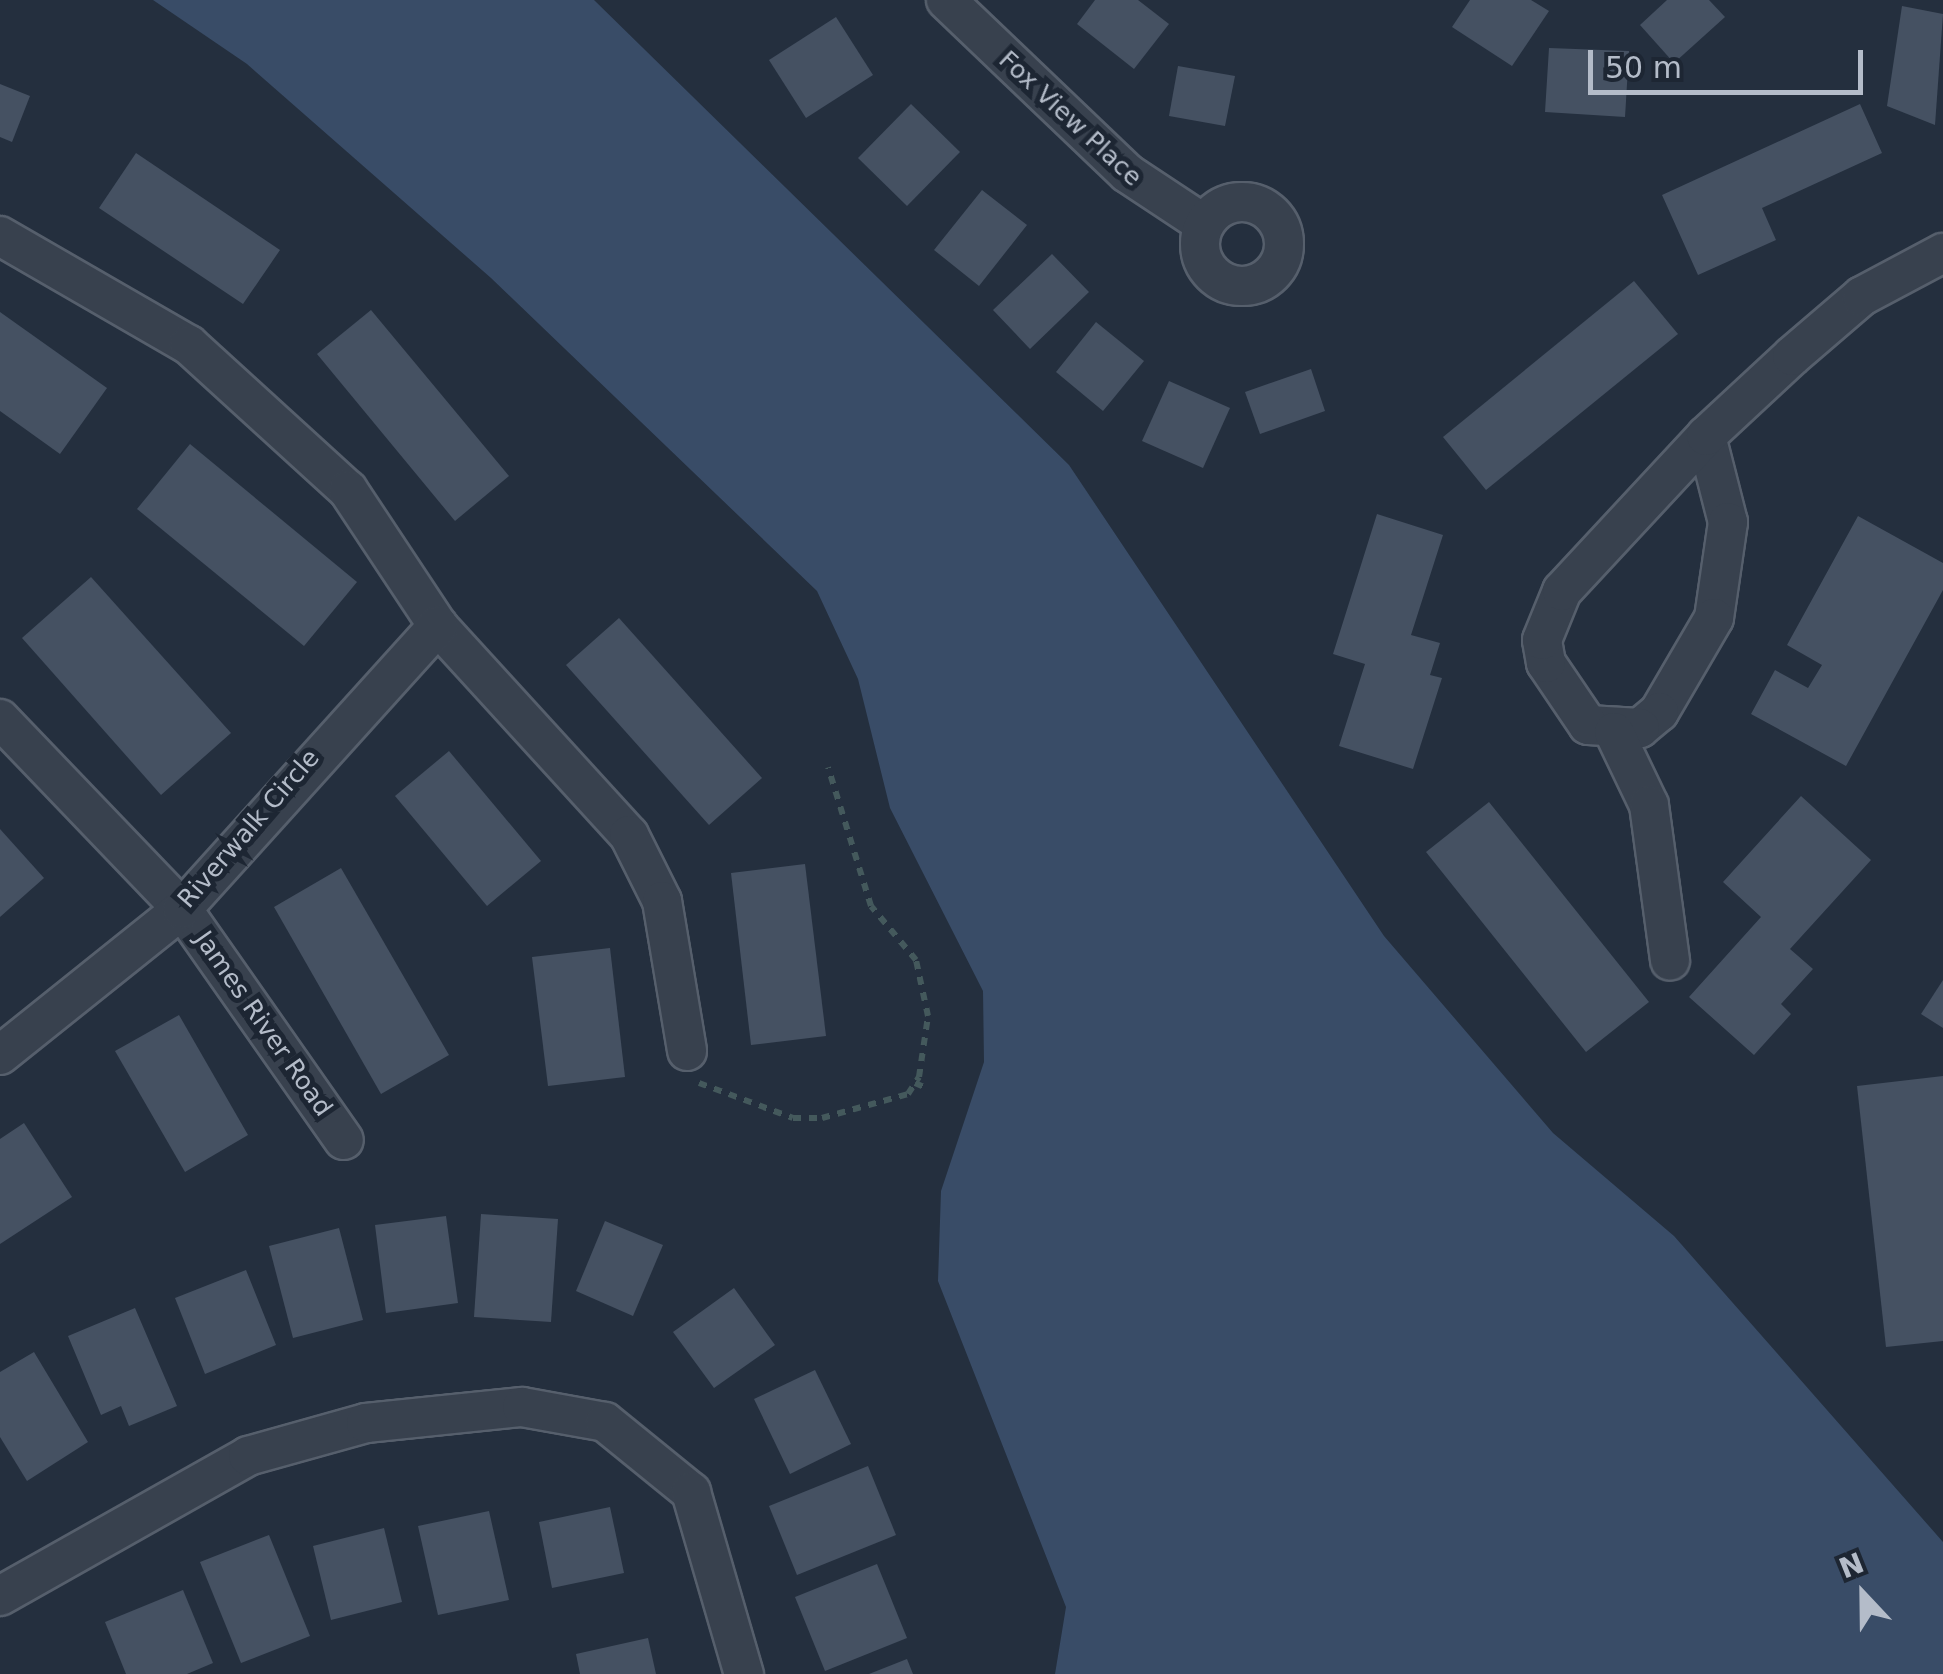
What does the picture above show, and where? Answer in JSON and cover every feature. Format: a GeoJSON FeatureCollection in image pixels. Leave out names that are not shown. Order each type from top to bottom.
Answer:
{"type":"FeatureCollection","features":[{"type":"Feature","properties":{"kind":"street","name":"Fox View Place"},"geometry":{"type":"LineString","coordinates":[[967,7],[1126,173],[1204,224]]}},
{"type":"Feature","properties":{"kind":"street"},"geometry":{"type":"LineString","coordinates":[[0,236],[188,345],[298,438],[348,490],[438,626],[629,834],[662,901],[687,1051]]}},
{"type":"Feature","properties":{"kind":"street"},"geometry":{"type":"LineString","coordinates":[[1706,436],[1728,522],[1714,618],[1660,712],[1614,732],[1588,726],[1559,694],[1542,640],[1548,614],[1706,436],[1862,296],[1943,253]]}},
{"type":"Feature","properties":{"kind":"street","name":"Riverwalk Circle"},"geometry":{"type":"LineString","coordinates":[[0,1055],[182,909],[438,626]]}},
{"type":"Feature","properties":{"kind":"street","name":"James River Road"},"geometry":{"type":"LineString","coordinates":[[0,719],[182,909],[344,1140]]}},
{"type":"Feature","properties":{"kind":"street"},"geometry":{"type":"LineString","coordinates":[[1614,732],[1649,806],[1670,961]]}},
{"type":"Feature","properties":{"kind":"street"},"geometry":{"type":"LineString","coordinates":[[0,1596],[248,1456],[366,1423],[522,1407],[605,1422],[691,1492],[744,1674]]}},
{"type":"Feature","properties":{"kind":"path"},"geometry":{"type":"LineString","coordinates":[[687,1051],[690,1074],[703,1087],[793,1118],[864,1112],[915,1083],[928,1016],[916,960],[871,906],[828,766]]}},
{"type":"Feature","properties":{"kind":"path"},"geometry":{"type":"LineString","coordinates":[[915,1083],[926,1088]]}},
{"type":"Feature","properties":{"kind":"water"},"geometry":{"type":"Polygon","coordinates":[[[153,0],[594,0],[1069,465],[1384,936],[1553,1133],[1674,1236],[1943,1542],[1943,1674],[1055,1674],[1066,1607],[938,1281],[941,1191],[984,1062],[983,991],[890,808],[858,679],[817,591],[491,278],[247,64],[153,0]]]}},
{"type":"Feature","properties":{"kind":"building"},"geometry":{"type":"Polygon","coordinates":[[[1095,0],[1138,0],[1169,24],[1134,69],[1077,24],[1095,0]]]}},
{"type":"Feature","properties":{"kind":"building"},"geometry":{"type":"Polygon","coordinates":[[[1470,0],[1531,0],[1549,11],[1512,66],[1452,27],[1470,0]]]}},
{"type":"Feature","properties":{"kind":"building"},"geometry":{"type":"Polygon","coordinates":[[[1667,0],[1709,0],[1725,17],[1674,63],[1640,25],[1667,0]]]}},
{"type":"Feature","properties":{"kind":"building"},"geometry":{"type":"Polygon","coordinates":[[[1902,6],[1943,14],[1935,125],[1887,106],[1902,6]]]}},
{"type":"Feature","properties":{"kind":"building"},"geometry":{"type":"Polygon","coordinates":[[[836,17],[873,75],[806,118],[769,60],[836,17]]]}},
{"type":"Feature","properties":{"kind":"building"},"geometry":{"type":"Polygon","coordinates":[[[1549,48],[1629,51],[1625,117],[1545,112],[1549,48]]]}},
{"type":"Feature","properties":{"kind":"building"},"geometry":{"type":"Polygon","coordinates":[[[1178,66],[1235,76],[1225,126],[1169,116],[1178,66]]]}},
{"type":"Feature","properties":{"kind":"building"},"geometry":{"type":"Polygon","coordinates":[[[0,84],[30,96],[12,142],[0,137],[0,84]]]}},
{"type":"Feature","properties":{"kind":"building"},"geometry":{"type":"Polygon","coordinates":[[[911,104],[960,152],[907,206],[858,158],[911,104]]]}},
{"type":"Feature","properties":{"kind":"building"},"geometry":{"type":"Polygon","coordinates":[[[1860,104],[1882,153],[1762,208],[1776,240],[1698,275],[1662,195],[1860,104]]]}},
{"type":"Feature","properties":{"kind":"building"},"geometry":{"type":"Polygon","coordinates":[[[136,153],[280,250],[243,304],[99,208],[136,153]]]}},
{"type":"Feature","properties":{"kind":"building"},"geometry":{"type":"Polygon","coordinates":[[[982,190],[1027,225],[979,286],[934,250],[982,190]]]}},
{"type":"Feature","properties":{"kind":"building"},"geometry":{"type":"Polygon","coordinates":[[[1052,254],[1089,292],[1030,349],[993,310],[1052,254]]]}},
{"type":"Feature","properties":{"kind":"building"},"geometry":{"type":"Polygon","coordinates":[[[1634,281],[1678,334],[1486,490],[1443,437],[1634,281]]]}},
{"type":"Feature","properties":{"kind":"building"},"geometry":{"type":"Polygon","coordinates":[[[371,310],[509,476],[455,521],[317,354],[371,310]]]}},
{"type":"Feature","properties":{"kind":"building"},"geometry":{"type":"Polygon","coordinates":[[[0,312],[107,388],[60,454],[0,411],[0,312]]]}},
{"type":"Feature","properties":{"kind":"building"},"geometry":{"type":"Polygon","coordinates":[[[1096,322],[1144,361],[1103,411],[1056,372],[1096,322]]]}},
{"type":"Feature","properties":{"kind":"building"},"geometry":{"type":"Polygon","coordinates":[[[1311,369],[1325,411],[1260,434],[1245,392],[1311,369]]]}},
{"type":"Feature","properties":{"kind":"building"},"geometry":{"type":"Polygon","coordinates":[[[1169,381],[1230,408],[1203,468],[1142,441],[1169,381]]]}},
{"type":"Feature","properties":{"kind":"building"},"geometry":{"type":"Polygon","coordinates":[[[190,444],[357,582],[304,646],[137,509],[190,444]]]}},
{"type":"Feature","properties":{"kind":"building"},"geometry":{"type":"Polygon","coordinates":[[[1377,514],[1443,535],[1411,635],[1440,643],[1430,675],[1442,678],[1413,769],[1339,746],[1365,664],[1333,654],[1377,514]]]}},
{"type":"Feature","properties":{"kind":"building"},"geometry":{"type":"Polygon","coordinates":[[[1858,516],[1943,563],[1943,590],[1846,766],[1751,714],[1775,670],[1808,688],[1822,665],[1787,645],[1858,516]]]}},
{"type":"Feature","properties":{"kind":"building"},"geometry":{"type":"Polygon","coordinates":[[[91,577],[231,733],[161,795],[22,638],[91,577]]]}},
{"type":"Feature","properties":{"kind":"building"},"geometry":{"type":"Polygon","coordinates":[[[619,618],[762,778],[709,825],[566,665],[619,618]]]}},
{"type":"Feature","properties":{"kind":"building"},"geometry":{"type":"Polygon","coordinates":[[[449,751],[541,861],[487,906],[395,796],[449,751]]]}},
{"type":"Feature","properties":{"kind":"building"},"geometry":{"type":"Polygon","coordinates":[[[1801,796],[1871,860],[1790,949],[1813,969],[1781,1004],[1791,1014],[1754,1055],[1689,997],[1761,917],[1723,882],[1801,796]]]}},
{"type":"Feature","properties":{"kind":"building"},"geometry":{"type":"Polygon","coordinates":[[[1489,802],[1649,1002],[1586,1052],[1426,852],[1489,802]]]}},
{"type":"Feature","properties":{"kind":"building"},"geometry":{"type":"Polygon","coordinates":[[[0,829],[44,878],[0,917],[0,829]]]}},
{"type":"Feature","properties":{"kind":"building"},"geometry":{"type":"Polygon","coordinates":[[[805,864],[826,1036],[751,1045],[731,873],[805,864]]]}},
{"type":"Feature","properties":{"kind":"building"},"geometry":{"type":"Polygon","coordinates":[[[341,868],[449,1055],[381,1094],[274,907],[341,868]]]}},
{"type":"Feature","properties":{"kind":"building"},"geometry":{"type":"Polygon","coordinates":[[[610,948],[625,1077],[548,1086],[532,957],[610,948]]]}},
{"type":"Feature","properties":{"kind":"building"},"geometry":{"type":"Polygon","coordinates":[[[1943,980],[1943,1028],[1921,1014],[1943,980]]]}},
{"type":"Feature","properties":{"kind":"building"},"geometry":{"type":"Polygon","coordinates":[[[179,1015],[248,1135],[185,1172],[115,1051],[179,1015]]]}},
{"type":"Feature","properties":{"kind":"building"},"geometry":{"type":"Polygon","coordinates":[[[1943,1076],[1943,1341],[1886,1347],[1857,1086],[1943,1076]]]}},
{"type":"Feature","properties":{"kind":"building"},"geometry":{"type":"Polygon","coordinates":[[[24,1123],[72,1197],[0,1244],[0,1139],[24,1123]]]}},
{"type":"Feature","properties":{"kind":"building"},"geometry":{"type":"Polygon","coordinates":[[[481,1214],[558,1219],[551,1322],[474,1317],[481,1214]]]}},
{"type":"Feature","properties":{"kind":"building"},"geometry":{"type":"Polygon","coordinates":[[[446,1216],[458,1303],[386,1313],[375,1225],[446,1216]]]}},
{"type":"Feature","properties":{"kind":"building"},"geometry":{"type":"Polygon","coordinates":[[[605,1221],[663,1245],[633,1316],[576,1291],[605,1221]]]}},
{"type":"Feature","properties":{"kind":"building"},"geometry":{"type":"Polygon","coordinates":[[[339,1228],[363,1320],[293,1338],[269,1246],[339,1228]]]}},
{"type":"Feature","properties":{"kind":"building"},"geometry":{"type":"Polygon","coordinates":[[[246,1270],[276,1345],[205,1374],[175,1298],[246,1270]]]}},
{"type":"Feature","properties":{"kind":"building"},"geometry":{"type":"Polygon","coordinates":[[[734,1288],[775,1345],[714,1388],[673,1332],[734,1288]]]}},
{"type":"Feature","properties":{"kind":"building"},"geometry":{"type":"Polygon","coordinates":[[[135,1308],[177,1406],[129,1426],[121,1406],[101,1415],[68,1336],[135,1308]]]}},
{"type":"Feature","properties":{"kind":"building"},"geometry":{"type":"Polygon","coordinates":[[[34,1352],[88,1442],[27,1481],[0,1437],[0,1372],[34,1352]]]}},
{"type":"Feature","properties":{"kind":"building"},"geometry":{"type":"Polygon","coordinates":[[[815,1370],[851,1444],[790,1474],[754,1399],[815,1370]]]}},
{"type":"Feature","properties":{"kind":"building"},"geometry":{"type":"Polygon","coordinates":[[[868,1466],[896,1535],[797,1575],[769,1506],[868,1466]]]}},
{"type":"Feature","properties":{"kind":"building"},"geometry":{"type":"Polygon","coordinates":[[[610,1507],[624,1573],[552,1588],[539,1522],[610,1507]]]}},
{"type":"Feature","properties":{"kind":"building"},"geometry":{"type":"Polygon","coordinates":[[[489,1511],[509,1600],[438,1615],[418,1526],[489,1511]]]}},
{"type":"Feature","properties":{"kind":"building"},"geometry":{"type":"Polygon","coordinates":[[[384,1528],[402,1602],[331,1620],[313,1546],[384,1528]]]}},
{"type":"Feature","properties":{"kind":"building"},"geometry":{"type":"Polygon","coordinates":[[[269,1535],[310,1636],[241,1663],[200,1562],[269,1535]]]}},
{"type":"Feature","properties":{"kind":"building"},"geometry":{"type":"Polygon","coordinates":[[[877,1564],[907,1638],[825,1671],[795,1597],[877,1564]]]}},
{"type":"Feature","properties":{"kind":"building"},"geometry":{"type":"Polygon","coordinates":[[[183,1590],[213,1663],[187,1674],[126,1674],[105,1622],[183,1590]]]}},
{"type":"Feature","properties":{"kind":"building"},"geometry":{"type":"Polygon","coordinates":[[[648,1638],[656,1674],[580,1674],[576,1654],[648,1638]]]}},
{"type":"Feature","properties":{"kind":"building"},"geometry":{"type":"Polygon","coordinates":[[[907,1659],[913,1674],[869,1674],[907,1659]]]}}]}
